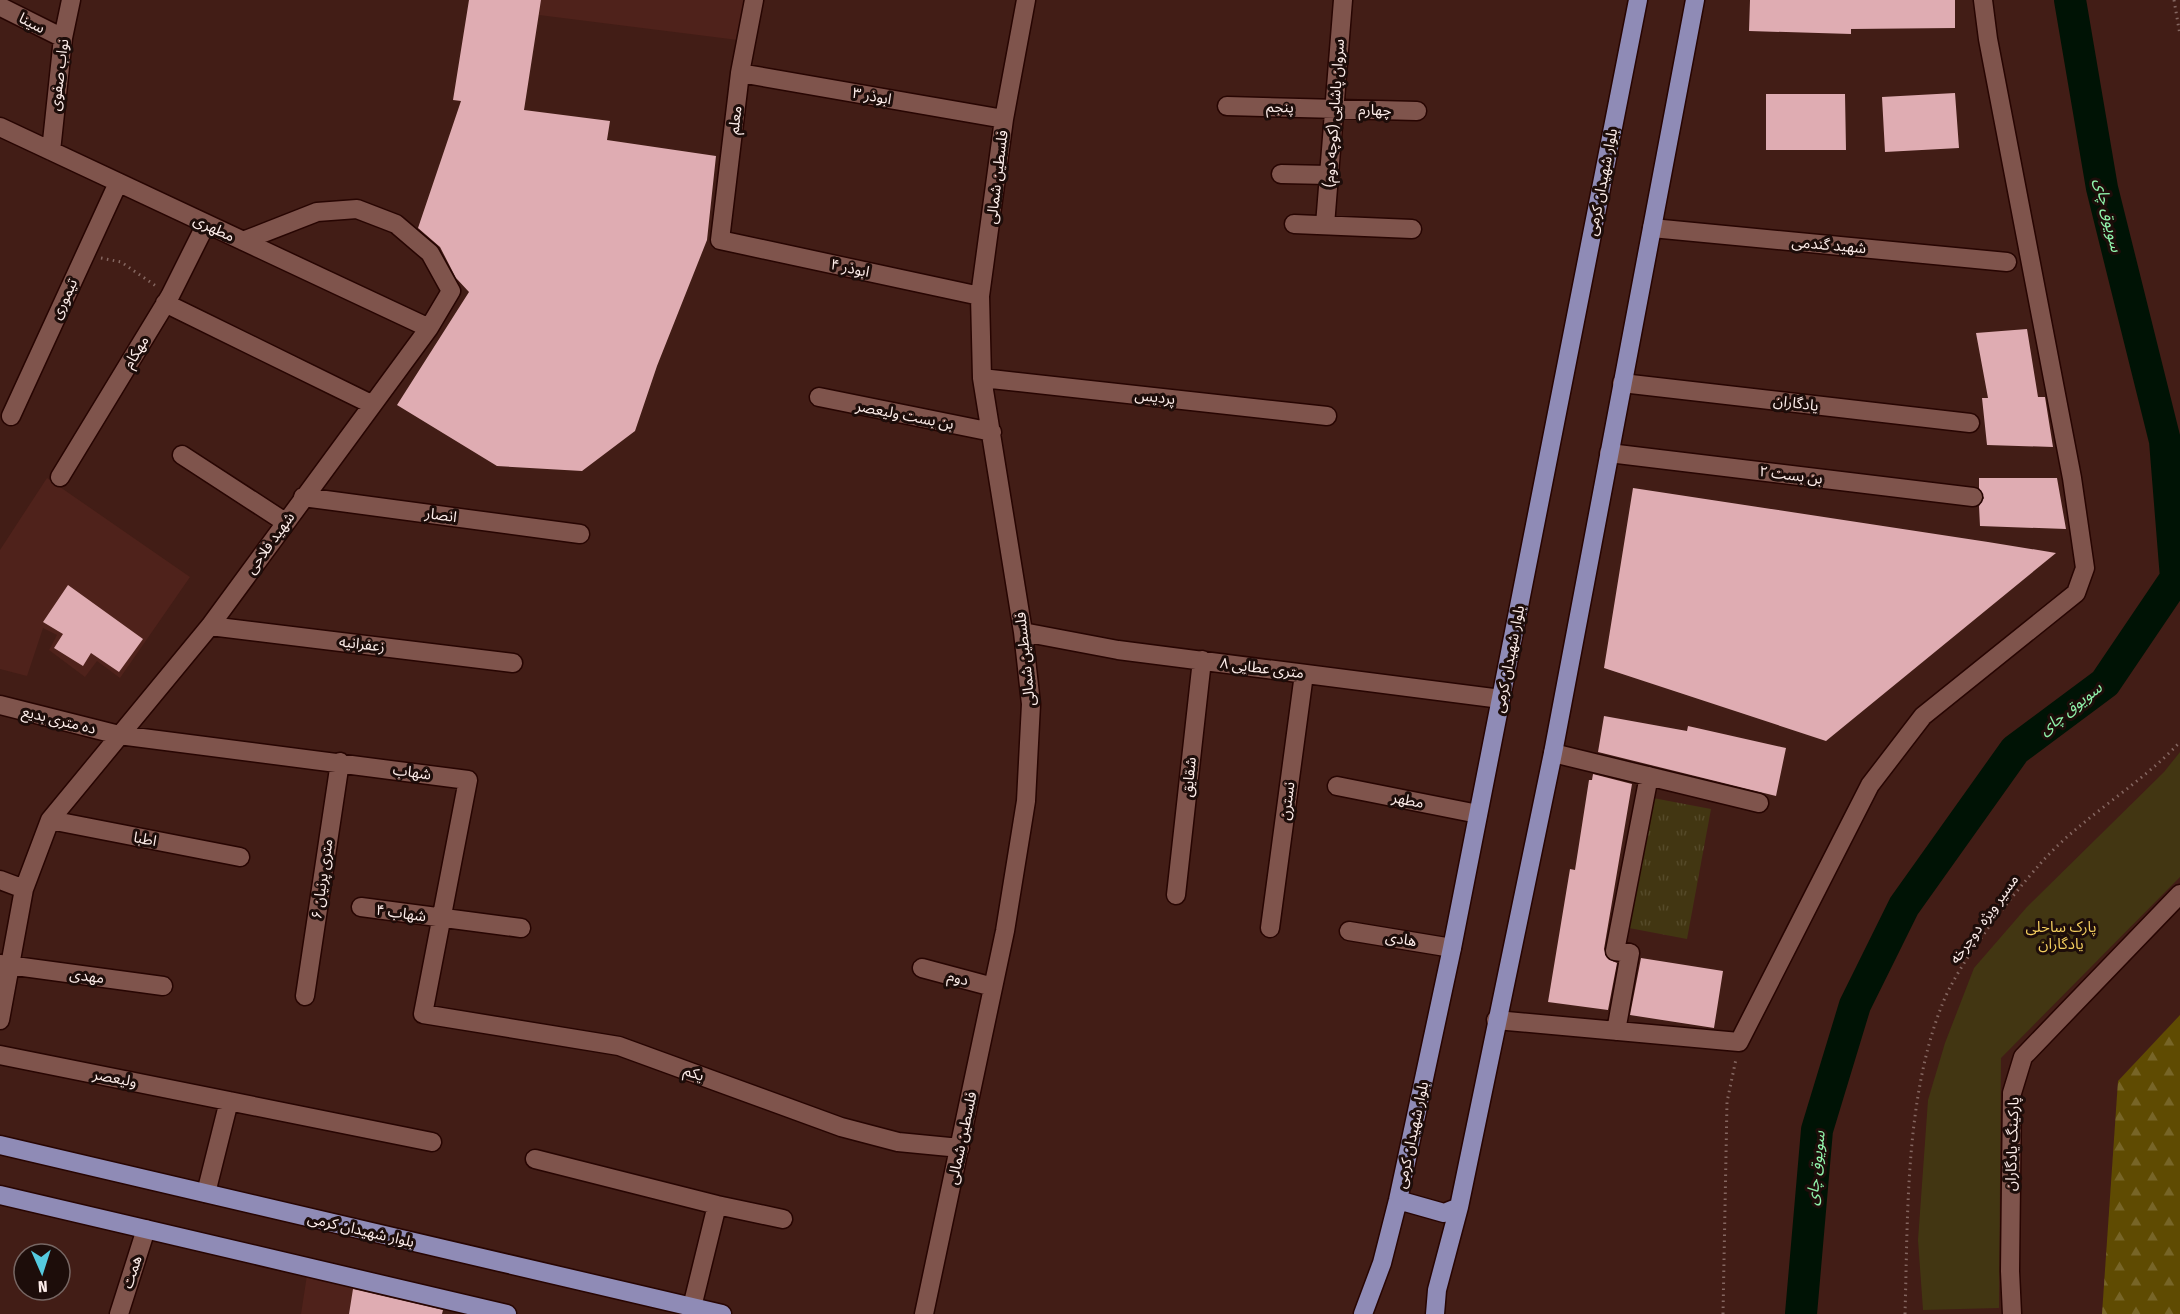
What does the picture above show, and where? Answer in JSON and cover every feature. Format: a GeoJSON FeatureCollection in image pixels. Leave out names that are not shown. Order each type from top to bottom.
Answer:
{"type":"FeatureCollection","features":[{"type":"Feature","properties":{"kind":"main road","name":"بلوار شهیدان کرمی"},"geometry":{"type":"LineString","coordinates":[[1363,1314],[1382,1263],[1398,1200],[1452,948],[1638,0]]}},
{"type":"Feature","properties":{"kind":"main road"},"geometry":{"type":"LineString","coordinates":[[1435,1314],[1437,1290],[1459,1207],[1553,753],[1695,0]]}},
{"type":"Feature","properties":{"kind":"main road","name":"بلوار شهیدان کرمی"},"geometry":{"type":"LineString","coordinates":[[0,1145],[722,1314]]}},
{"type":"Feature","properties":{"kind":"main road"},"geometry":{"type":"LineString","coordinates":[[0,1195],[507,1314]]}},
{"type":"Feature","properties":{"kind":"main road"},"geometry":{"type":"LineString","coordinates":[[1398,1200],[1430,1211],[1444,1212],[1459,1207]]}},
{"type":"Feature","properties":{"kind":"street","name":"نواب صفوی"},"geometry":{"type":"LineString","coordinates":[[51,151],[63,38],[70,0]]}},
{"type":"Feature","properties":{"kind":"street","name":"معلم"},"geometry":{"type":"LineString","coordinates":[[720,240],[740,73],[754,0]]}},
{"type":"Feature","properties":{"kind":"street","name":"فلسطین شمالی"},"geometry":{"type":"LineString","coordinates":[[924,1314],[993,987],[1026,801],[1031,704],[1023,632],[982,378],[980,296],[1004,119],[1026,0]]}},
{"type":"Feature","properties":{"kind":"street","name":"سروان پاشایی (کوچه دوم)"},"geometry":{"type":"LineString","coordinates":[[1325,225],[1343,0]]}},
{"type":"Feature","properties":{"kind":"street"},"geometry":{"type":"LineString","coordinates":[[1496,1020],[1739,1042],[1870,785],[1923,716],[2076,593],[2085,568],[2073,478],[1988,39],[1983,0]]}},
{"type":"Feature","properties":{"kind":"street","name":"سینا"},"geometry":{"type":"LineString","coordinates":[[1,7],[63,38]]}},
{"type":"Feature","properties":{"kind":"street","name":"ابوذر ۳"},"geometry":{"type":"LineString","coordinates":[[740,73],[1004,119]]}},
{"type":"Feature","properties":{"kind":"street","name":"پنجم"},"geometry":{"type":"LineString","coordinates":[[1227,106],[1334,108]]}},
{"type":"Feature","properties":{"kind":"street","name":"چهارم"},"geometry":{"type":"LineString","coordinates":[[1334,108],[1417,111]]}},
{"type":"Feature","properties":{"kind":"street","name":"مطهری"},"geometry":{"type":"LineString","coordinates":[[0,127],[429,328]]}},
{"type":"Feature","properties":{"kind":"street"},"geometry":{"type":"LineString","coordinates":[[1281,174],[1329,175]]}},
{"type":"Feature","properties":{"kind":"street","name":"تیموری"},"geometry":{"type":"LineString","coordinates":[[11,416],[118,183]]}},
{"type":"Feature","properties":{"kind":"street","name":"شهید فلاحی"},"geometry":{"type":"LineString","coordinates":[[0,1020],[5,965],[24,889],[50,820],[210,626],[429,328],[451,291],[430,253],[396,224],[357,209],[317,212],[243,241]]}},
{"type":"Feature","properties":{"kind":"street","name":"مهکام"},"geometry":{"type":"LineString","coordinates":[[60,477],[167,300],[206,224]]}},
{"type":"Feature","properties":{"kind":"street"},"geometry":{"type":"LineString","coordinates":[[1294,224],[1412,229]]}},
{"type":"Feature","properties":{"kind":"street","name":"شهید گندمی"},"geometry":{"type":"LineString","coordinates":[[1652,228],[2007,262]]}},
{"type":"Feature","properties":{"kind":"street","name":"ابوذر ۴"},"geometry":{"type":"LineString","coordinates":[[720,240],[980,296]]}},
{"type":"Feature","properties":{"kind":"street"},"geometry":{"type":"LineString","coordinates":[[167,300],[371,404]]}},
{"type":"Feature","properties":{"kind":"street","name":"پردیس"},"geometry":{"type":"LineString","coordinates":[[982,378],[1327,416]]}},
{"type":"Feature","properties":{"kind":"street","name":"یادگاران"},"geometry":{"type":"LineString","coordinates":[[1622,383],[1970,423]]}},
{"type":"Feature","properties":{"kind":"street","name":"بن بست ولیعصر"},"geometry":{"type":"LineString","coordinates":[[819,398],[992,432]]}},
{"type":"Feature","properties":{"kind":"street","name":"بن بست ۲"},"geometry":{"type":"LineString","coordinates":[[1609,453],[1972,497]]}},
{"type":"Feature","properties":{"kind":"street"},"geometry":{"type":"LineString","coordinates":[[182,455],[285,522]]}},
{"type":"Feature","properties":{"kind":"street","name":"انصار"},"geometry":{"type":"LineString","coordinates":[[303,497],[580,534]]}},
{"type":"Feature","properties":{"kind":"street","name":"زعفرانیه"},"geometry":{"type":"LineString","coordinates":[[210,626],[513,663]]}},
{"type":"Feature","properties":{"kind":"street","name":"۸ متری عطایی"},"geometry":{"type":"LineString","coordinates":[[1023,632],[1118,650],[1501,699]]}},
{"type":"Feature","properties":{"kind":"street","name":"شقایق"},"geometry":{"type":"LineString","coordinates":[[1176,895],[1202,660]]}},
{"type":"Feature","properties":{"kind":"street","name":"نسترن"},"geometry":{"type":"LineString","coordinates":[[1270,928],[1304,674]]}},
{"type":"Feature","properties":{"kind":"street","name":"ده متری بدیع"},"geometry":{"type":"LineString","coordinates":[[0,705],[118,735]]}},
{"type":"Feature","properties":{"kind":"street","name":"شهاب"},"geometry":{"type":"LineString","coordinates":[[118,735],[468,780],[423,1014]]}},
{"type":"Feature","properties":{"kind":"street"},"geometry":{"type":"LineString","coordinates":[[1553,753],[1759,803]]}},
{"type":"Feature","properties":{"kind":"street","name":"۶ متری پرنیان"},"geometry":{"type":"LineString","coordinates":[[305,996],[340,762]]}},
{"type":"Feature","properties":{"kind":"street"},"geometry":{"type":"LineString","coordinates":[[1616,1031],[1630,953],[1615,951],[1649,776]]}},
{"type":"Feature","properties":{"kind":"street","name":"مطهر"},"geometry":{"type":"LineString","coordinates":[[1337,786],[1478,814]]}},
{"type":"Feature","properties":{"kind":"street","name":"اطبا"},"geometry":{"type":"LineString","coordinates":[[50,820],[240,857]]}},
{"type":"Feature","properties":{"kind":"street"},"geometry":{"type":"LineString","coordinates":[[0,879],[24,889]]}},
{"type":"Feature","properties":{"kind":"street","name":"پارکینگ یادگاران"},"geometry":{"type":"LineString","coordinates":[[2012,1314],[2010,1271],[2012,1093],[2023,1057],[2180,894]]}},
{"type":"Feature","properties":{"kind":"street","name":"شهاب ۴"},"geometry":{"type":"LineString","coordinates":[[361,907],[521,928]]}},
{"type":"Feature","properties":{"kind":"street","name":"هادی"},"geometry":{"type":"LineString","coordinates":[[1349,931],[1452,948]]}},
{"type":"Feature","properties":{"kind":"street","name":"مهدی"},"geometry":{"type":"LineString","coordinates":[[5,965],[162,986]]}},
{"type":"Feature","properties":{"kind":"street","name":"دوم"},"geometry":{"type":"LineString","coordinates":[[922,968],[993,987]]}},
{"type":"Feature","properties":{"kind":"street","name":"یکم"},"geometry":{"type":"LineString","coordinates":[[423,1014],[619,1046],[841,1127],[898,1142],[960,1148]]}},
{"type":"Feature","properties":{"kind":"street","name":"ولیعصر"},"geometry":{"type":"LineString","coordinates":[[0,1055],[432,1142]]}},
{"type":"Feature","properties":{"kind":"street"},"geometry":{"type":"LineString","coordinates":[[206,1193],[229,1101]]}},
{"type":"Feature","properties":{"kind":"street"},"geometry":{"type":"LineString","coordinates":[[535,1159],[717,1205],[783,1219]]}},
{"type":"Feature","properties":{"kind":"street"},"geometry":{"type":"LineString","coordinates":[[692,1307],[717,1205]]}},
{"type":"Feature","properties":{"kind":"street","name":"همت"},"geometry":{"type":"LineString","coordinates":[[119,1314],[146,1229]]}},
{"type":"Feature","properties":{"kind":"path"},"geometry":{"type":"LineString","coordinates":[[2174,0],[2180,35]]}},
{"type":"Feature","properties":{"kind":"path"},"geometry":{"type":"LineString","coordinates":[[86,251],[102,258],[121,262],[167,300]]}},
{"type":"Feature","properties":{"kind":"path","name":"مسیر ویژه دوچرخه"},"geometry":{"type":"LineString","coordinates":[[1905,1314],[1909,1198],[1918,1101],[1926,1052],[1942,1003],[1969,956],[2041,863],[2180,742]]}},
{"type":"Feature","properties":{"kind":"path"},"geometry":{"type":"LineString","coordinates":[[1723,1314],[1727,1102],[1739,1042]]}},
{"type":"Feature","properties":{"kind":"shaded area"},"geometry":{"type":"Polygon","coordinates":[[[541,0],[754,0],[746,41],[539,15],[541,0]]]}},
{"type":"Feature","properties":{"kind":"shaded area"},"geometry":{"type":"Polygon","coordinates":[[[47,478],[190,577],[120,678],[97,661],[85,677],[49,650],[57,635],[43,628],[27,676],[0,669],[0,550],[47,478]]]}},
{"type":"Feature","properties":{"kind":"shaded area"},"geometry":{"type":"Polygon","coordinates":[[[307,1275],[354,1287],[349,1314],[301,1314],[307,1275]]]}},
{"type":"Feature","properties":{"kind":"green space","name":"پارک ساحلی یادگاران"},"geometry":{"type":"Polygon","coordinates":[[[2180,752],[2180,877],[2001,1058],[1999,1308],[1923,1310],[1918,1240],[1928,1100],[1945,1043],[1974,968],[2026,908],[2164,772],[2180,752]]]}},
{"type":"Feature","properties":{"kind":"green space"},"geometry":{"type":"Polygon","coordinates":[[[1653,798],[1711,809],[1687,939],[1629,928],[1653,798]]]}},
{"type":"Feature","properties":{"kind":"green space"},"geometry":{"type":"Polygon","coordinates":[[[2180,1015],[2180,1314],[2102,1314],[2118,1081],[2180,1015]]]}},
{"type":"Feature","properties":{"kind":"building"},"geometry":{"type":"Polygon","coordinates":[[[469,0],[541,0],[524,110],[610,121],[607,140],[716,156],[707,240],[657,366],[635,431],[582,471],[497,466],[397,405],[469,292],[456,278],[440,247],[418,228],[461,101],[453,100],[469,0]]]}},
{"type":"Feature","properties":{"kind":"building"},"geometry":{"type":"Polygon","coordinates":[[[1750,0],[1955,0],[1955,28],[1851,29],[1851,34],[1749,31],[1750,0]]]}},
{"type":"Feature","properties":{"kind":"building"},"geometry":{"type":"Polygon","coordinates":[[[1955,93],[1959,148],[1885,152],[1882,97],[1955,93]]]}},
{"type":"Feature","properties":{"kind":"building"},"geometry":{"type":"Polygon","coordinates":[[[1766,94],[1845,94],[1846,150],[1766,150],[1766,94]]]}},
{"type":"Feature","properties":{"kind":"building"},"geometry":{"type":"Polygon","coordinates":[[[2027,329],[2038,397],[2045,397],[2053,447],[1987,445],[1982,398],[1988,398],[1976,333],[2027,329]]]}},
{"type":"Feature","properties":{"kind":"building"},"geometry":{"type":"Polygon","coordinates":[[[1979,478],[2057,478],[2066,529],[1980,526],[1979,506],[1984,498],[1979,488],[1979,478]]]}},
{"type":"Feature","properties":{"kind":"building"},"geometry":{"type":"Polygon","coordinates":[[[1633,488],[2056,553],[1826,741],[1604,668],[1633,488]]]}},
{"type":"Feature","properties":{"kind":"building"},"geometry":{"type":"Polygon","coordinates":[[[68,585],[143,639],[119,672],[91,653],[83,666],[54,648],[63,634],[43,622],[68,585]]]}},
{"type":"Feature","properties":{"kind":"building"},"geometry":{"type":"Polygon","coordinates":[[[1604,716],[1687,731],[1688,726],[1786,748],[1776,796],[1598,752],[1604,716]]]}},
{"type":"Feature","properties":{"kind":"building"},"geometry":{"type":"Polygon","coordinates":[[[1593,774],[1632,784],[1604,949],[1608,959],[1617,963],[1608,1010],[1548,1002],[1570,869],[1575,870],[1589,780],[1592,780],[1593,774]]]}},
{"type":"Feature","properties":{"kind":"building"},"geometry":{"type":"Polygon","coordinates":[[[1641,958],[1723,971],[1714,1028],[1630,1015],[1641,958]]]}},
{"type":"Feature","properties":{"kind":"building"},"geometry":{"type":"Polygon","coordinates":[[[353,1289],[443,1310],[442,1314],[349,1314],[353,1289]]]}},
{"type":"Feature","properties":{"kind":"waterway","name":"سویوق چای"},"geometry":{"type":"LineString","coordinates":[[1801,1314],[1817,1130],[1855,1005],[1904,906],[2015,750],[2105,683],[2176,578],[2165,441],[2102,188],[2070,0]]}}]}
